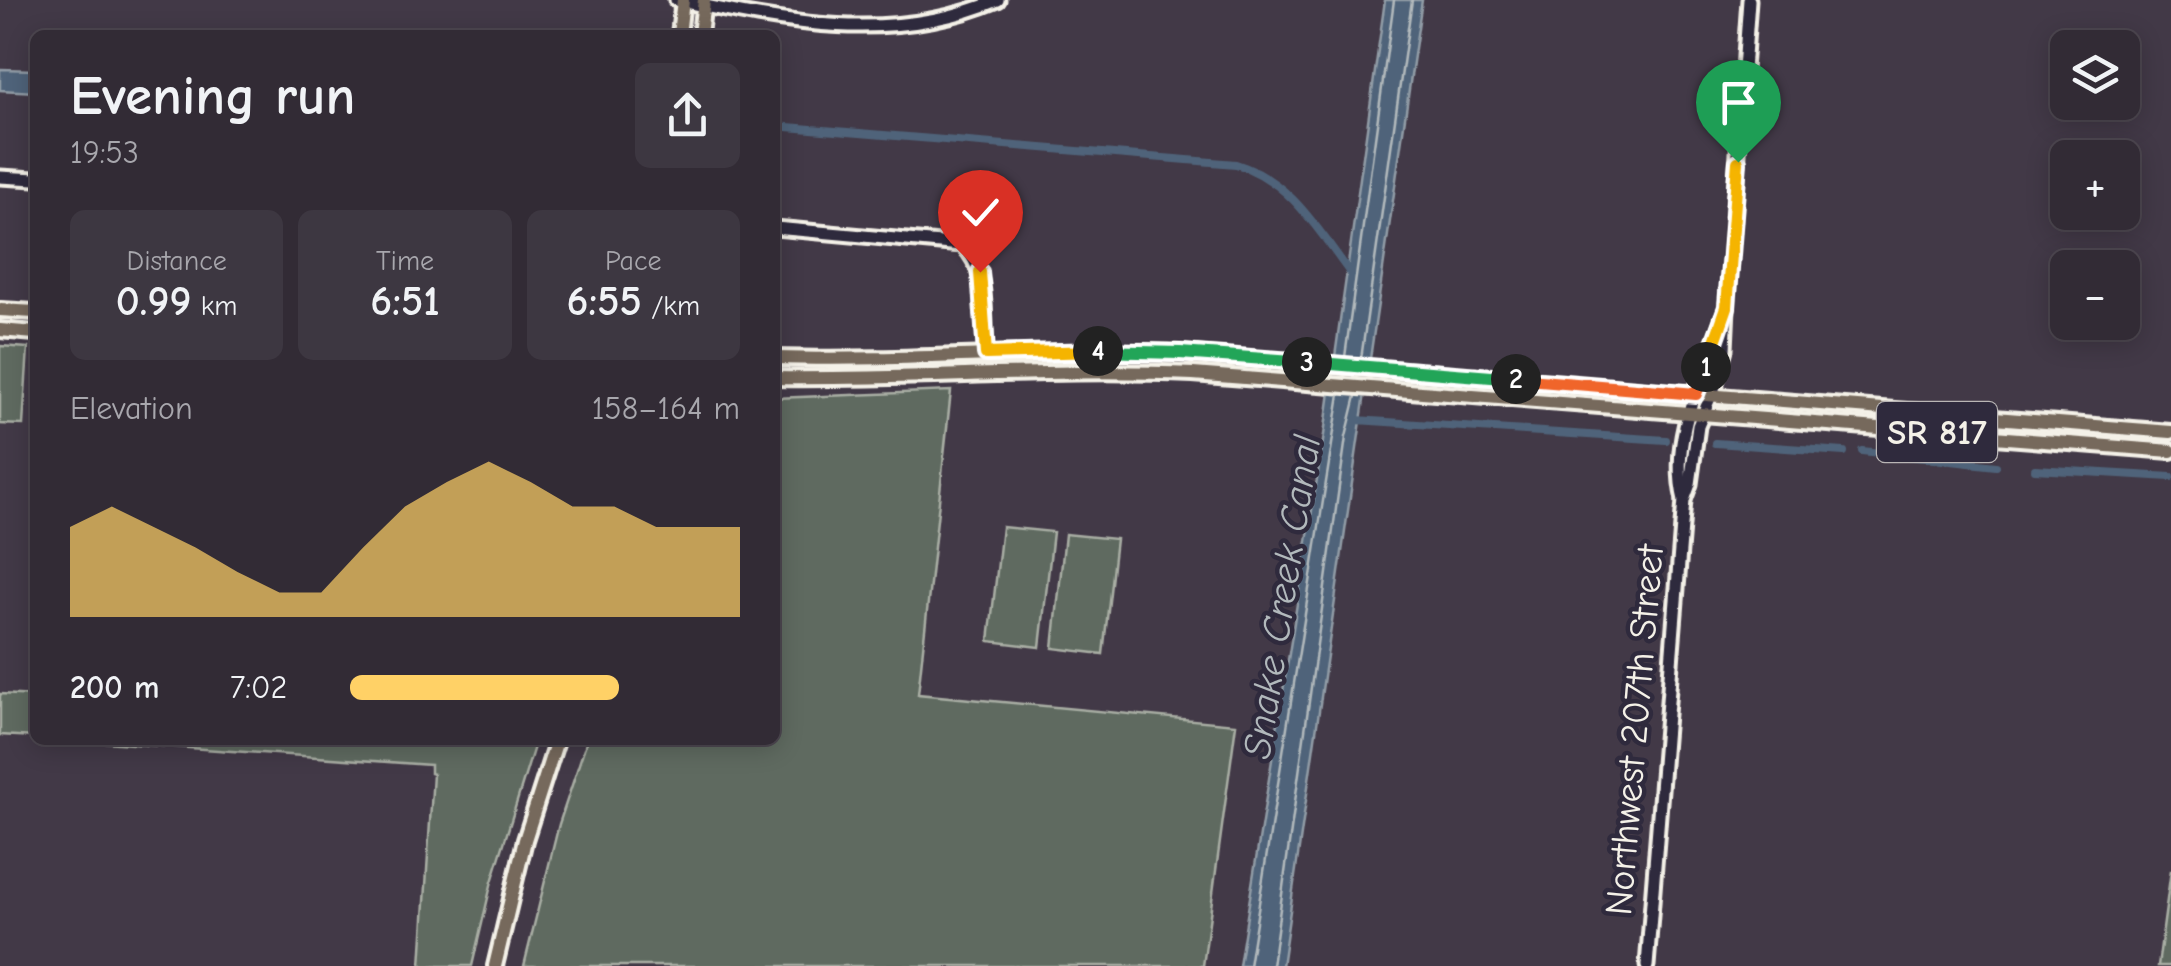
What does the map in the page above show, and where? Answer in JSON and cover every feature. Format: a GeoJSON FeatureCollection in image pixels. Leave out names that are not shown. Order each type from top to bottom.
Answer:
{"type":"FeatureCollection","features":[{"type":"Feature","properties":{"kind":"main road"},"geometry":{"type":"LineString","coordinates":[[679,30],[680,0]]}},
{"type":"Feature","properties":{"kind":"main road"},"geometry":{"type":"LineString","coordinates":[[701,30],[704,3]]}},
{"type":"Feature","properties":{"kind":"main road"},"geometry":{"type":"LineString","coordinates":[[0,310],[30,312]]}},
{"type":"Feature","properties":{"kind":"main road"},"geometry":{"type":"LineString","coordinates":[[0,330],[30,332]]}},
{"type":"Feature","properties":{"kind":"main road"},"geometry":{"type":"LineString","coordinates":[[1087,371],[1088,351]]}},
{"type":"Feature","properties":{"kind":"main road","name":"SR 817"},"geometry":{"type":"LineString","coordinates":[[780,358],[1088,351],[1180,353],[2171,432]]}},
{"type":"Feature","properties":{"kind":"main road"},"geometry":{"type":"LineString","coordinates":[[880,358],[880,379]]}},
{"type":"Feature","properties":{"kind":"main road","name":"SR 817"},"geometry":{"type":"LineString","coordinates":[[780,378],[880,379],[1087,371],[1194,374],[2171,451]]}},
{"type":"Feature","properties":{"kind":"main road"},"geometry":{"type":"LineString","coordinates":[[1854,426],[1855,408]]}},
{"type":"Feature","properties":{"kind":"main road"},"geometry":{"type":"LineString","coordinates":[[495,966],[526,840],[555,745]]}},
{"type":"Feature","properties":{"kind":"street"},"geometry":{"type":"LineString","coordinates":[[680,0],[842,26],[880,28],[926,22],[998,0]]}},
{"type":"Feature","properties":{"kind":"street","name":"Northwest 207th Street"},"geometry":{"type":"LineString","coordinates":[[1696,414],[1711,395],[1725,349],[1750,0]]}},
{"type":"Feature","properties":{"kind":"street"},"geometry":{"type":"LineString","coordinates":[[0,177],[30,179]]}},
{"type":"Feature","properties":{"kind":"street"},"geometry":{"type":"LineString","coordinates":[[780,228],[962,244],[972,253],[980,272],[986,354]]}},
{"type":"Feature","properties":{"kind":"street","name":"Northwest 207th Street"},"geometry":{"type":"LineString","coordinates":[[1647,966],[1696,394],[1727,307]]}},
{"type":"Feature","properties":{"kind":"green space"},"geometry":{"type":"Polygon","coordinates":[[[0,346],[28,348],[23,425],[0,424],[0,346]]]}},
{"type":"Feature","properties":{"kind":"green space"},"geometry":{"type":"Polygon","coordinates":[[[951,391],[918,694],[1236,724],[1203,966],[524,966],[559,824],[585,745],[780,745],[780,398],[951,391]]]}},
{"type":"Feature","properties":{"kind":"green space"},"geometry":{"type":"Polygon","coordinates":[[[1002,527],[1053,532],[1040,647],[989,641],[1002,527]]]}},
{"type":"Feature","properties":{"kind":"green space"},"geometry":{"type":"Polygon","coordinates":[[[1065,534],[1116,539],[1103,654],[1053,648],[1065,534]]]}},
{"type":"Feature","properties":{"kind":"green space"},"geometry":{"type":"Polygon","coordinates":[[[0,694],[30,696],[30,737],[0,735],[0,694]]]}},
{"type":"Feature","properties":{"kind":"green space"},"geometry":{"type":"Polygon","coordinates":[[[147,745],[534,745],[491,885],[472,966],[421,966],[433,774],[430,765],[147,745]]]}},
{"type":"Feature","properties":{"kind":"green space"},"geometry":{"type":"Polygon","coordinates":[[[2171,870],[2171,966],[2158,966],[2171,870]]]}},
{"type":"Feature","properties":{"kind":"water"},"geometry":{"type":"Polygon","coordinates":[[[1385,0],[1422,0],[1282,966],[1239,966],[1324,435],[1385,0]]]}},
{"type":"Feature","properties":{"kind":"water"},"geometry":{"type":"Polygon","coordinates":[[[0,69],[30,70],[30,92],[0,90],[0,69]]]}},
{"type":"Feature","properties":{"kind":"pier"},"geometry":{"type":"Polygon","coordinates":[[[1330,357],[1376,361],[1371,398],[1325,394],[1330,357]]]}},
{"type":"Feature","properties":{"kind":"waterway"},"geometry":{"type":"LineString","coordinates":[[780,126],[1236,164],[1287,194],[1351,274]]}},
{"type":"Feature","properties":{"kind":"waterway"},"geometry":{"type":"LineString","coordinates":[[1356,420],[1666,440]]}},
{"type":"Feature","properties":{"kind":"waterway"},"geometry":{"type":"LineString","coordinates":[[1715,443],[1844,452]]}},
{"type":"Feature","properties":{"kind":"waterway"},"geometry":{"type":"LineString","coordinates":[[1862,451],[1996,466]]}},
{"type":"Feature","properties":{"kind":"waterway"},"geometry":{"type":"LineString","coordinates":[[2035,469],[2171,477]]}},
{"type":"Feature","properties":{"kind":"route"},"geometry":{"type":"LineString","coordinates":[[980,272],[986,354],[1180,353],[1696,394],[1727,307],[1738,162]]}},
{"type":"Feature","properties":{"kind":"water label","name":"Snake Creek Canal"},"geometry":{"type":"Point","coordinates":[1282,597]}}]}
